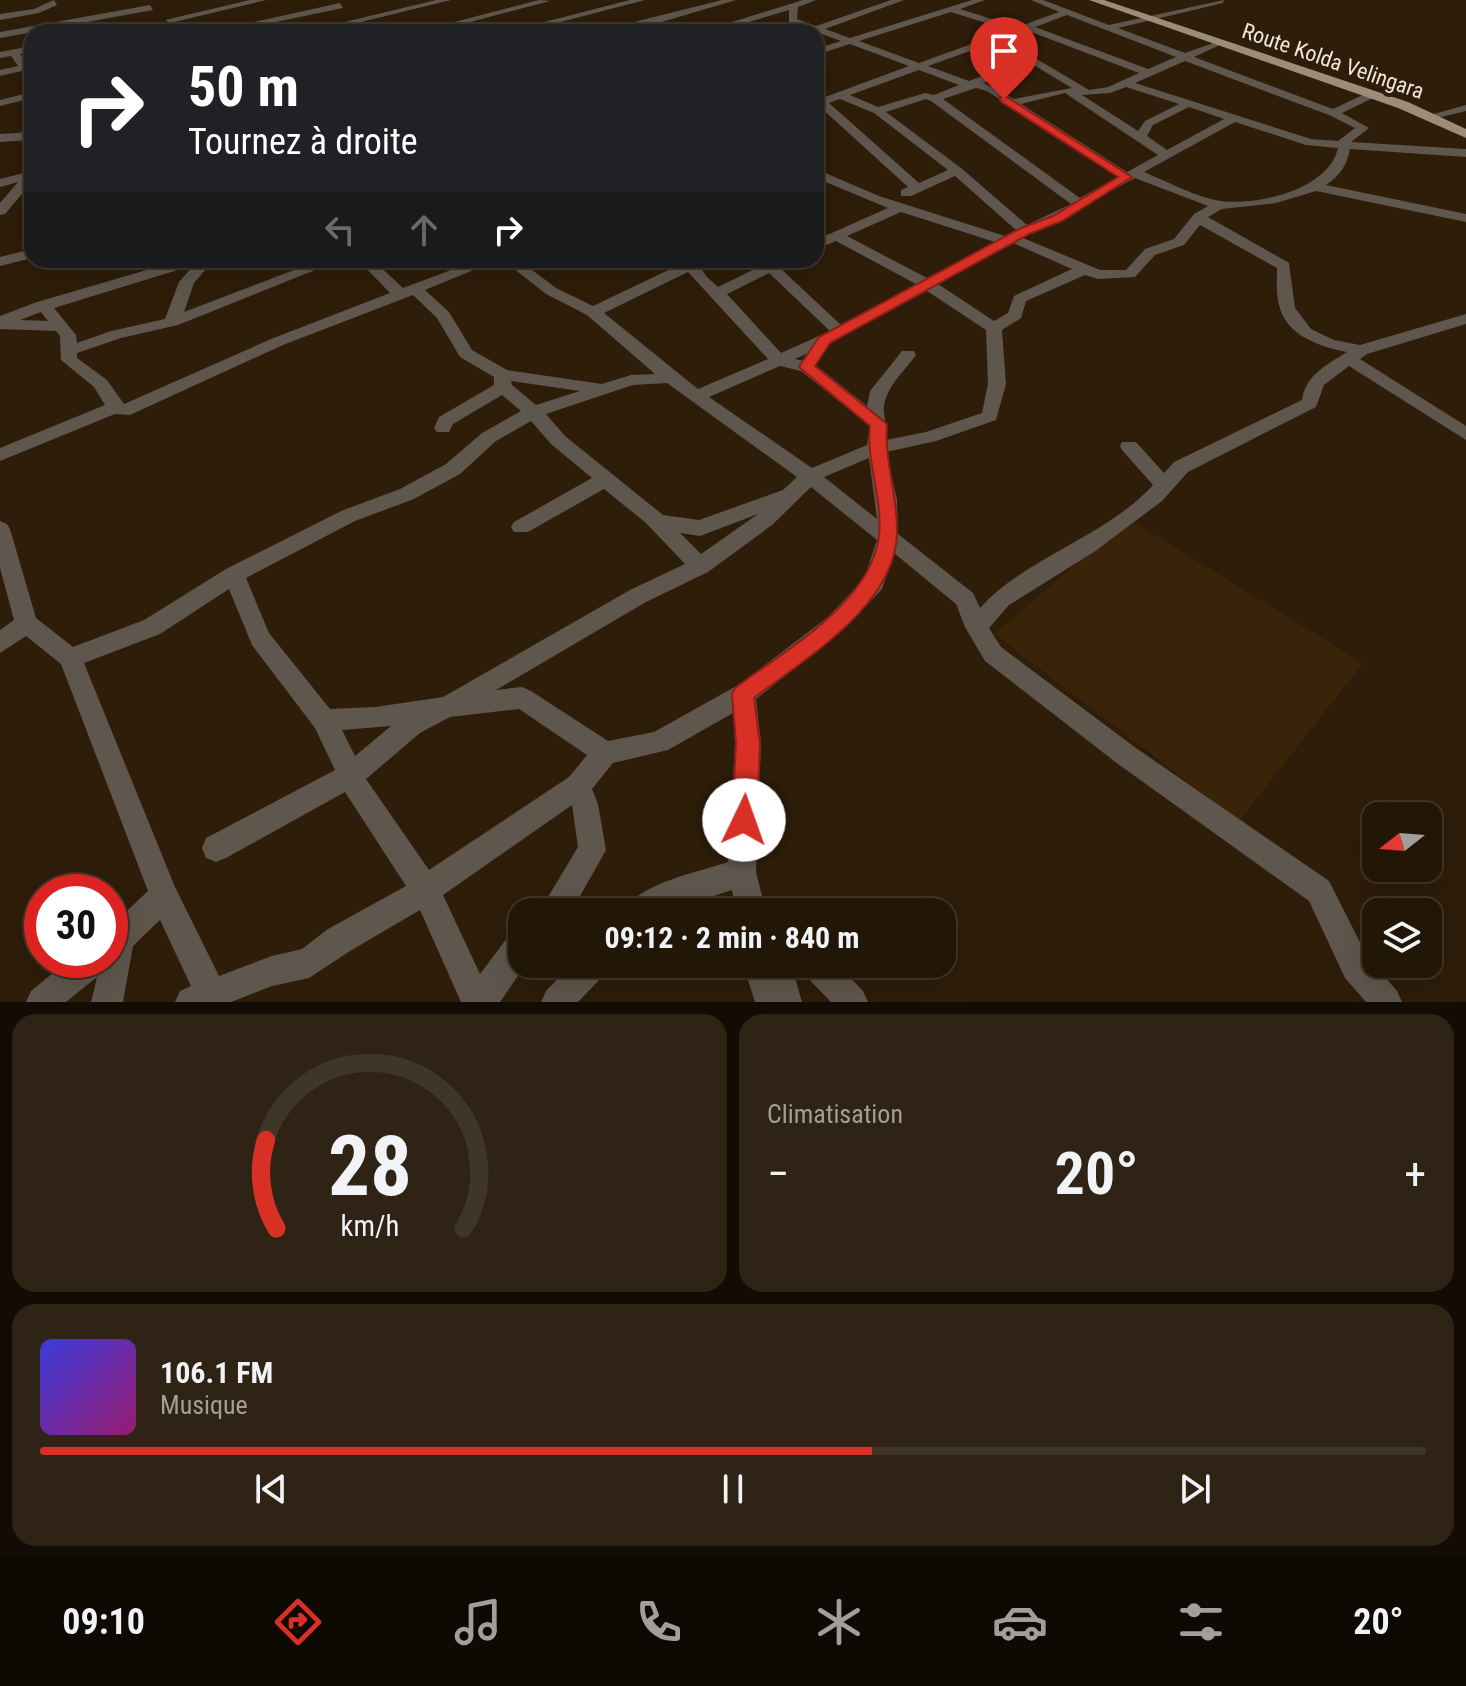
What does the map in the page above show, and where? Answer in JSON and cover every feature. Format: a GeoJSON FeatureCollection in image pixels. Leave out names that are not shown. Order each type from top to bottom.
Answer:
{"type":"FeatureCollection","features":[{"type":"Feature","properties":{"kind":"main road","name":"Route Kolda Velingara"},"geometry":{"type":"LineString","coordinates":[[1094,0],[1371,95],[1466,134]]}},
{"type":"Feature","properties":{"kind":"street"},"geometry":{"type":"LineString","coordinates":[[210,0],[223,8]]}},
{"type":"Feature","properties":{"kind":"street"},"geometry":{"type":"LineString","coordinates":[[170,20],[262,0]]}},
{"type":"Feature","properties":{"kind":"street"},"geometry":{"type":"LineString","coordinates":[[542,24],[589,13],[608,4],[622,5],[641,0]]}},
{"type":"Feature","properties":{"kind":"street"},"geometry":{"type":"LineString","coordinates":[[608,4],[647,24],[732,0]]}},
{"type":"Feature","properties":{"kind":"street"},"geometry":{"type":"LineString","coordinates":[[743,24],[794,3],[812,0]]}},
{"type":"Feature","properties":{"kind":"street"},"geometry":{"type":"LineString","coordinates":[[822,24],[900,0]]}},
{"type":"Feature","properties":{"kind":"street"},"geometry":{"type":"LineString","coordinates":[[935,0],[995,23],[1000,36],[1166,155]]}},
{"type":"Feature","properties":{"kind":"street"},"geometry":{"type":"LineString","coordinates":[[824,181],[1015,237],[1084,269],[1110,276],[1130,274],[1150,252],[1179,242],[1199,217],[1219,205],[1301,193],[1317,187],[1332,177],[1344,160],[1344,141],[1363,128],[1333,113],[1035,0]]}},
{"type":"Feature","properties":{"kind":"street"},"geometry":{"type":"LineString","coordinates":[[347,24],[428,1],[449,2]]}},
{"type":"Feature","properties":{"kind":"street"},"geometry":{"type":"LineString","coordinates":[[452,24],[545,1],[574,12],[589,13]]}},
{"type":"Feature","properties":{"kind":"street"},"geometry":{"type":"LineString","coordinates":[[824,49],[975,1]]}},
{"type":"Feature","properties":{"kind":"street"},"geometry":{"type":"LineString","coordinates":[[1107,28],[1212,2]]}},
{"type":"Feature","properties":{"kind":"street"},"geometry":{"type":"LineString","coordinates":[[248,24],[336,3],[364,19]]}},
{"type":"Feature","properties":{"kind":"street"},"geometry":{"type":"LineString","coordinates":[[794,3],[792,20],[807,24]]}},
{"type":"Feature","properties":{"kind":"street"},"geometry":{"type":"LineString","coordinates":[[0,17],[36,11],[54,4],[77,24]]}},
{"type":"Feature","properties":{"kind":"street"},"geometry":{"type":"LineString","coordinates":[[58,24],[145,4],[177,24]]}},
{"type":"Feature","properties":{"kind":"street"},"geometry":{"type":"LineString","coordinates":[[465,12],[489,24]]}},
{"type":"Feature","properties":{"kind":"street"},"geometry":{"type":"LineString","coordinates":[[824,101],[1068,12]]}},
{"type":"Feature","properties":{"kind":"street"},"geometry":{"type":"LineString","coordinates":[[1026,27],[1151,74]]}},
{"type":"Feature","properties":{"kind":"street"},"geometry":{"type":"LineString","coordinates":[[0,35],[24,30]]}},
{"type":"Feature","properties":{"kind":"street"},"geometry":{"type":"LineString","coordinates":[[824,31],[844,41],[974,85],[1011,101],[1130,175],[1219,205]]}},
{"type":"Feature","properties":{"kind":"street"},"geometry":{"type":"LineString","coordinates":[[1011,101],[1065,90],[1086,97],[1127,84],[1219,42]]}},
{"type":"Feature","properties":{"kind":"street"},"geometry":{"type":"LineString","coordinates":[[0,55],[24,51]]}},
{"type":"Feature","properties":{"kind":"street"},"geometry":{"type":"LineString","coordinates":[[0,73],[24,68],[14,53]]}},
{"type":"Feature","properties":{"kind":"street"},"geometry":{"type":"LineString","coordinates":[[935,98],[1034,60]]}},
{"type":"Feature","properties":{"kind":"street"},"geometry":{"type":"LineString","coordinates":[[1127,84],[1174,105]]}},
{"type":"Feature","properties":{"kind":"street"},"geometry":{"type":"LineString","coordinates":[[839,95],[878,111],[957,171],[1015,237]]}},
{"type":"Feature","properties":{"kind":"street"},"geometry":{"type":"LineString","coordinates":[[1333,113],[1371,95]]}},
{"type":"Feature","properties":{"kind":"street"},"geometry":{"type":"LineString","coordinates":[[878,111],[925,96],[935,98],[1078,203]]}},
{"type":"Feature","properties":{"kind":"street"},"geometry":{"type":"LineString","coordinates":[[0,103],[24,97]]}},
{"type":"Feature","properties":{"kind":"street"},"geometry":{"type":"LineString","coordinates":[[1140,137],[1149,123],[1174,105],[1189,103],[1310,142],[1466,153]]}},
{"type":"Feature","properties":{"kind":"street"},"geometry":{"type":"LineString","coordinates":[[824,108],[917,188]]}},
{"type":"Feature","properties":{"kind":"street"},"geometry":{"type":"LineString","coordinates":[[1429,117],[1466,108]]}},
{"type":"Feature","properties":{"kind":"street"},"geometry":{"type":"LineString","coordinates":[[698,395],[832,336],[1015,237],[1057,218],[1078,203],[1234,118]]}},
{"type":"Feature","properties":{"kind":"street"},"geometry":{"type":"LineString","coordinates":[[0,138],[24,136]]}},
{"type":"Feature","properties":{"kind":"street"},"geometry":{"type":"LineString","coordinates":[[824,241],[894,204],[917,188],[957,171]]}},
{"type":"Feature","properties":{"kind":"street"},"geometry":{"type":"LineString","coordinates":[[0,183],[24,177]]}},
{"type":"Feature","properties":{"kind":"street"},"geometry":{"type":"LineString","coordinates":[[1332,177],[1344,193]]}},
{"type":"Feature","properties":{"kind":"street"},"geometry":{"type":"LineString","coordinates":[[0,211],[24,183]]}},
{"type":"Feature","properties":{"kind":"street"},"geometry":{"type":"LineString","coordinates":[[1317,187],[1466,218]]}},
{"type":"Feature","properties":{"kind":"street"},"geometry":{"type":"LineString","coordinates":[[1199,217],[1284,266],[1287,308],[1305,332],[1322,373]]}},
{"type":"Feature","properties":{"kind":"street"},"geometry":{"type":"LineString","coordinates":[[836,236],[929,285],[994,328]]}},
{"type":"Feature","properties":{"kind":"street"},"geometry":{"type":"LineString","coordinates":[[0,262],[24,255]]}},
{"type":"Feature","properties":{"kind":"street"},"geometry":{"type":"LineString","coordinates":[[0,323],[43,305],[171,268]]}},
{"type":"Feature","properties":{"kind":"street"},"geometry":{"type":"LineString","coordinates":[[172,322],[187,282],[200,268]]}},
{"type":"Feature","properties":{"kind":"street"},"geometry":{"type":"LineString","coordinates":[[68,351],[117,334],[172,322],[312,268]]}},
{"type":"Feature","properties":{"kind":"street"},"geometry":{"type":"LineString","coordinates":[[376,268],[443,315],[466,353],[503,381],[558,440],[657,522],[700,566]]}},
{"type":"Feature","properties":{"kind":"street"},"geometry":{"type":"LineString","coordinates":[[43,305],[68,335],[69,360],[101,384],[115,407],[124,411],[185,386],[201,375],[469,268]]}},
{"type":"Feature","properties":{"kind":"street"},"geometry":{"type":"LineString","coordinates":[[521,268],[551,291],[593,312],[671,378],[810,476],[965,599],[976,627],[993,654],[1127,756],[1319,891],[1356,967],[1386,1002]]}},
{"type":"Feature","properties":{"kind":"street"},"geometry":{"type":"LineString","coordinates":[[593,312],[681,268]]}},
{"type":"Feature","properties":{"kind":"street"},"geometry":{"type":"LineString","coordinates":[[690,268],[718,293],[778,360],[807,367],[879,424]]}},
{"type":"Feature","properties":{"kind":"street"},"geometry":{"type":"LineString","coordinates":[[718,293],[762,268]]}},
{"type":"Feature","properties":{"kind":"street"},"geometry":{"type":"LineString","coordinates":[[778,268],[832,336]]}},
{"type":"Feature","properties":{"kind":"street"},"geometry":{"type":"LineString","coordinates":[[994,328],[1015,315],[1019,299],[1048,282],[1068,278],[1084,269]]}},
{"type":"Feature","properties":{"kind":"street"},"geometry":{"type":"LineString","coordinates":[[1157,476],[1310,403],[1310,392],[1322,373],[1356,355],[1466,319]]}},
{"type":"Feature","properties":{"kind":"street"},"geometry":{"type":"LineString","coordinates":[[0,323],[58,326]]}},
{"type":"Feature","properties":{"kind":"street"},"geometry":{"type":"LineString","coordinates":[[216,848],[351,775],[411,725],[638,596],[700,566],[765,520],[810,476],[876,448],[929,437],[990,416],[997,384],[994,328]]}},
{"type":"Feature","properties":{"kind":"street"},"geometry":{"type":"LineString","coordinates":[[1305,332],[1356,355],[1466,434]]}},
{"type":"Feature","properties":{"kind":"street"},"geometry":{"type":"LineString","coordinates":[[807,367],[832,336]]}},
{"type":"Feature","properties":{"kind":"street"},"geometry":{"type":"LineString","coordinates":[[0,529],[26,623],[70,658],[206,1000],[272,971],[309,963],[339,940],[426,890],[578,786],[605,753],[659,742],[743,694],[836,623],[874,583],[888,537],[887,500],[876,448],[879,424],[875,414],[879,391],[908,355]]}},
{"type":"Feature","properties":{"kind":"street"},"geometry":{"type":"LineString","coordinates":[[70,658],[152,627],[234,575],[348,516],[430,482],[453,469],[489,437],[531,413],[631,380],[671,378]]}},
{"type":"Feature","properties":{"kind":"street"},"geometry":{"type":"LineString","coordinates":[[443,428],[445,421],[503,381],[601,388]]}},
{"type":"Feature","properties":{"kind":"street"},"geometry":{"type":"LineString","coordinates":[[0,455],[115,407]]}},
{"type":"Feature","properties":{"kind":"street"},"geometry":{"type":"LineString","coordinates":[[976,627],[1001,599],[1087,546],[1155,496],[1157,476],[1129,446]]}},
{"type":"Feature","properties":{"kind":"street"},"geometry":{"type":"LineString","coordinates":[[521,527],[604,480]]}},
{"type":"Feature","properties":{"kind":"street"},"geometry":{"type":"LineString","coordinates":[[657,522],[700,528],[787,496]]}},
{"type":"Feature","properties":{"kind":"street"},"geometry":{"type":"LineString","coordinates":[[234,575],[260,638],[324,720],[360,795],[426,890],[477,1002]]}},
{"type":"Feature","properties":{"kind":"street"},"geometry":{"type":"LineString","coordinates":[[0,643],[26,623]]}},
{"type":"Feature","properties":{"kind":"street"},"geometry":{"type":"LineString","coordinates":[[743,694],[748,743],[742,872],[748,898]]}},
{"type":"Feature","properties":{"kind":"street"},"geometry":{"type":"LineString","coordinates":[[324,720],[375,718],[522,698],[605,753]]}},
{"type":"Feature","properties":{"kind":"street"},"geometry":{"type":"LineString","coordinates":[[563,898],[592,850],[585,804],[578,786]]}},
{"type":"Feature","properties":{"kind":"street"},"geometry":{"type":"LineString","coordinates":[[665,898],[742,872]]}},
{"type":"Feature","properties":{"kind":"street"},"geometry":{"type":"LineString","coordinates":[[128,931],[164,896]]}},
{"type":"Feature","properties":{"kind":"street"},"geometry":{"type":"LineString","coordinates":[[484,1002],[489,988],[508,963]]}},
{"type":"Feature","properties":{"kind":"street"},"geometry":{"type":"LineString","coordinates":[[42,1002],[71,978]]}},
{"type":"Feature","properties":{"kind":"street"},"geometry":{"type":"LineString","coordinates":[[107,1002],[110,978]]}},
{"type":"Feature","properties":{"kind":"street"},"geometry":{"type":"LineString","coordinates":[[557,1002],[580,978]]}},
{"type":"Feature","properties":{"kind":"street"},"geometry":{"type":"LineString","coordinates":[[763,978],[771,1002]]}},
{"type":"Feature","properties":{"kind":"street"},"geometry":{"type":"LineString","coordinates":[[780,978],[786,1002]]}},
{"type":"Feature","properties":{"kind":"street"},"geometry":{"type":"LineString","coordinates":[[829,978],[852,1002]]}},
{"type":"Feature","properties":{"kind":"shaded area"},"geometry":{"type":"Polygon","coordinates":[[[1129,519],[1363,663],[1239,821],[994,634],[1129,519]]]}},
{"type":"Feature","properties":{"kind":"route"},"geometry":{"type":"LineString","coordinates":[[744,820],[748,743],[743,694],[836,623],[874,583],[888,537],[887,500],[876,448],[879,424],[807,367],[825,340],[1025,231],[1057,218],[1126,177],[1004,99]]}}]}
